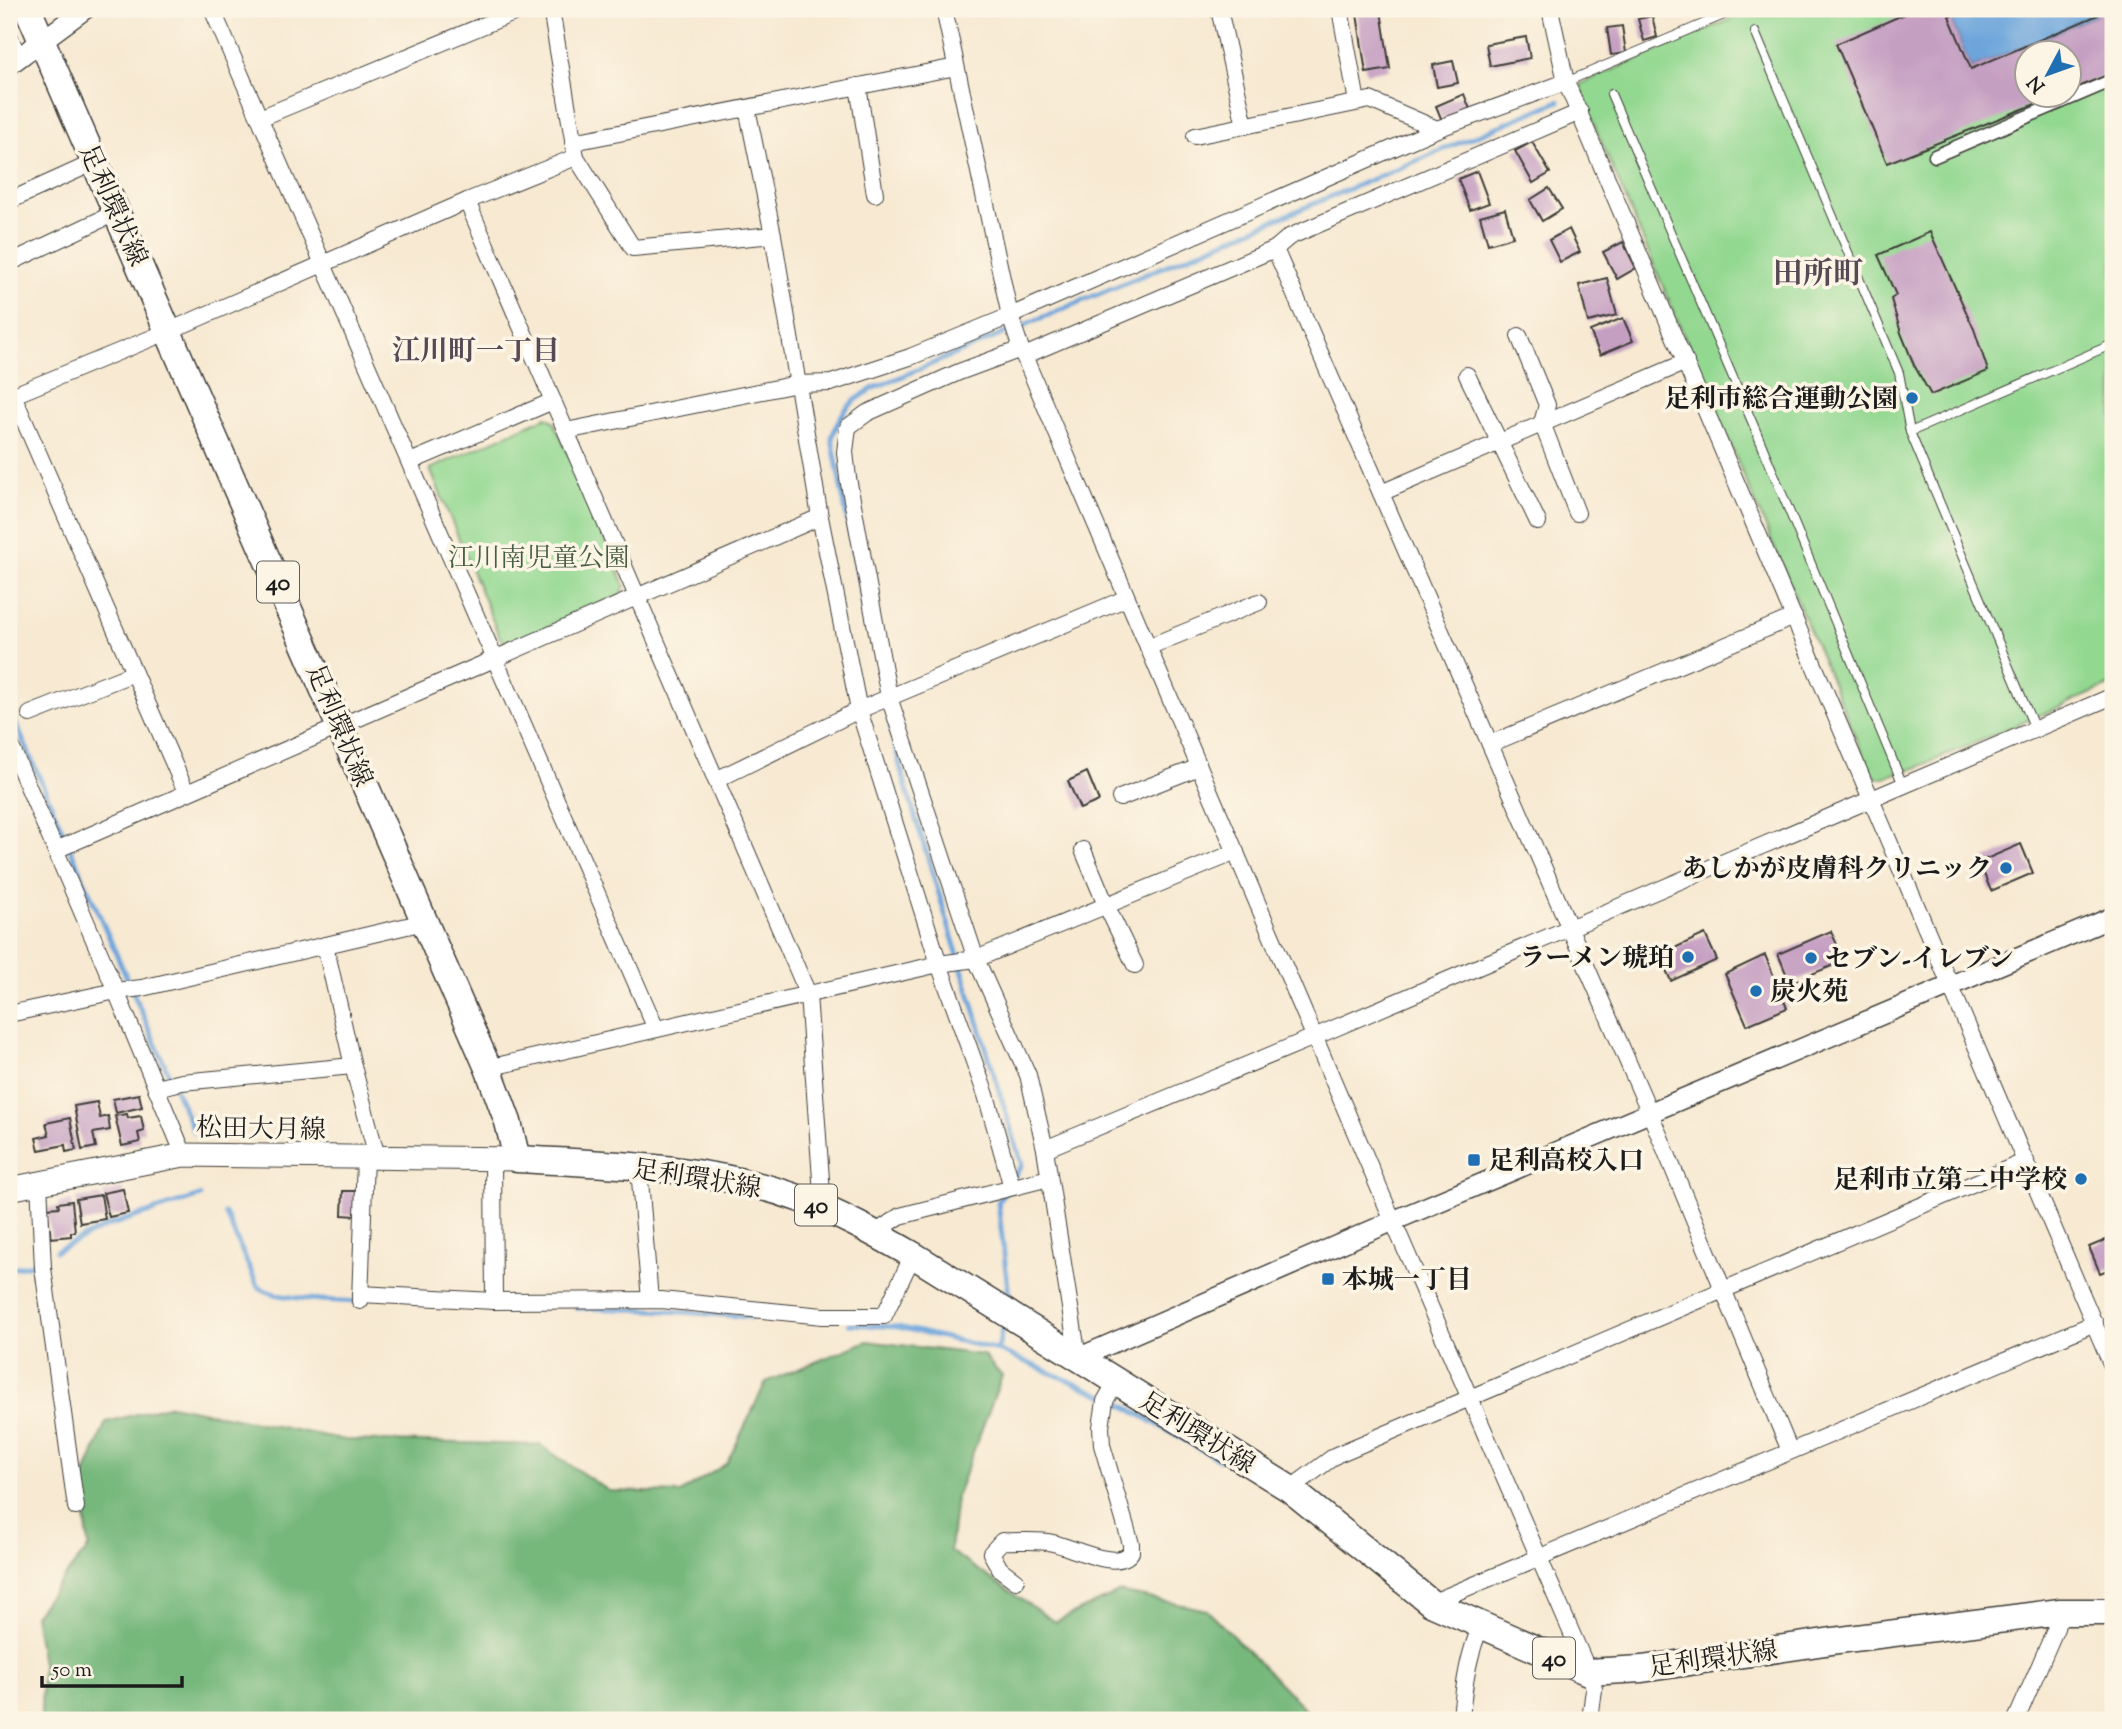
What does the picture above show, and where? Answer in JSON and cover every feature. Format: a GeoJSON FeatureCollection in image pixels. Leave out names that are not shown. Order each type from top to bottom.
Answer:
{"type":"FeatureCollection","features":[{"type":"Feature","properties":{"kind":"main road","name":"足利環状線"},"geometry":{"type":"LineString","coordinates":[[28,9],[488,1068],[508,1122],[505,1159],[705,1174],[771,1189],[823,1208],[914,1255],[1078,1358],[1110,1392],[1290,1489],[1431,1603],[1478,1634],[1592,1680],[1642,1669],[1832,1642],[2058,1620],[2113,1612]]}},
{"type":"Feature","properties":{"kind":"main road","name":"松田大月線"},"geometry":{"type":"LineString","coordinates":[[9,1189],[184,1156],[505,1159]]}},
{"type":"Feature","properties":{"kind":"street"},"geometry":{"type":"LineString","coordinates":[[212,9],[656,1029]]}},
{"type":"Feature","properties":{"kind":"street"},"geometry":{"type":"LineString","coordinates":[[260,118],[523,9]]}},
{"type":"Feature","properties":{"kind":"street"},"geometry":{"type":"LineString","coordinates":[[551,9],[574,149],[633,248],[774,235]]}},
{"type":"Feature","properties":{"kind":"street"},"geometry":{"type":"LineString","coordinates":[[944,9],[1010,316],[1023,352],[1314,1037],[1592,1680],[1590,1720]]}},
{"type":"Feature","properties":{"kind":"street"},"geometry":{"type":"LineString","coordinates":[[1219,9],[1245,126]]}},
{"type":"Feature","properties":{"kind":"street"},"geometry":{"type":"LineString","coordinates":[[1340,9],[1357,102]]}},
{"type":"Feature","properties":{"kind":"street"},"geometry":{"type":"LineString","coordinates":[[1550,9],[1566,82],[2113,1368]]}},
{"type":"Feature","properties":{"kind":"street"},"geometry":{"type":"LineString","coordinates":[[9,36],[14,61],[72,13]]}},
{"type":"Feature","properties":{"kind":"street"},"geometry":{"type":"LineString","coordinates":[[186,792],[11,396],[324,265],[467,201],[574,149],[747,108],[956,67]]}},
{"type":"Feature","properties":{"kind":"street"},"geometry":{"type":"LineString","coordinates":[[1935,156],[2113,80]]}},
{"type":"Feature","properties":{"kind":"street"},"geometry":{"type":"LineString","coordinates":[[566,431],[797,384],[831,383],[910,357],[1437,129],[1566,82]]}},
{"type":"Feature","properties":{"kind":"street"},"geometry":{"type":"LineString","coordinates":[[858,86],[875,194]]}},
{"type":"Feature","properties":{"kind":"street"},"geometry":{"type":"LineString","coordinates":[[1195,136],[1370,100],[1437,129]]}},
{"type":"Feature","properties":{"kind":"street"},"geometry":{"type":"LineString","coordinates":[[747,108],[774,235],[820,517],[859,710],[939,964],[986,1095],[1012,1187]]}},
{"type":"Feature","properties":{"kind":"street"},"geometry":{"type":"LineString","coordinates":[[1580,112],[1289,237],[1275,249],[1023,352],[959,372],[867,413],[848,427],[845,452],[848,478],[890,697],[976,959],[1028,1075],[1045,1149],[1078,1358],[1393,1221],[2113,917]]}},
{"type":"Feature","properties":{"kind":"street"},"geometry":{"type":"LineString","coordinates":[[9,201],[95,162]]}},
{"type":"Feature","properties":{"kind":"street"},"geometry":{"type":"LineString","coordinates":[[467,201],[808,994],[823,1208]]}},
{"type":"Feature","properties":{"kind":"street"},"geometry":{"type":"LineString","coordinates":[[9,263],[117,212]]}},
{"type":"Feature","properties":{"kind":"street"},"geometry":{"type":"LineString","coordinates":[[1275,249],[1650,1114],[1790,1451]]}},
{"type":"Feature","properties":{"kind":"street"},"geometry":{"type":"LineString","coordinates":[[1520,336],[1547,405],[1542,423],[1577,513]]}},
{"type":"Feature","properties":{"kind":"street"},"geometry":{"type":"LineString","coordinates":[[1381,493],[1686,362]]}},
{"type":"Feature","properties":{"kind":"street"},"geometry":{"type":"LineString","coordinates":[[1467,374],[1538,522]]}},
{"type":"Feature","properties":{"kind":"street"},"geometry":{"type":"LineString","coordinates":[[410,462],[553,401]]}},
{"type":"Feature","properties":{"kind":"street"},"geometry":{"type":"LineString","coordinates":[[65,846],[820,517]]}},
{"type":"Feature","properties":{"kind":"street"},"geometry":{"type":"LineString","coordinates":[[716,780],[859,710],[1128,598]]}},
{"type":"Feature","properties":{"kind":"street"},"geometry":{"type":"LineString","coordinates":[[1148,647],[1259,602]]}},
{"type":"Feature","properties":{"kind":"street"},"geometry":{"type":"LineString","coordinates":[[1490,744],[1794,617]]}},
{"type":"Feature","properties":{"kind":"street"},"geometry":{"type":"LineString","coordinates":[[30,714],[134,673]]}},
{"type":"Feature","properties":{"kind":"street"},"geometry":{"type":"LineString","coordinates":[[1045,1149],[2113,696]]}},
{"type":"Feature","properties":{"kind":"street"},"geometry":{"type":"LineString","coordinates":[[9,742],[14,766],[65,846],[120,991],[169,1085],[184,1156]]}},
{"type":"Feature","properties":{"kind":"street"},"geometry":{"type":"LineString","coordinates":[[1120,798],[1199,767]]}},
{"type":"Feature","properties":{"kind":"street"},"geometry":{"type":"LineString","coordinates":[[1083,850],[1135,965]]}},
{"type":"Feature","properties":{"kind":"street"},"geometry":{"type":"LineString","coordinates":[[488,1068],[939,964],[976,959],[1236,852]]}},
{"type":"Feature","properties":{"kind":"street"},"geometry":{"type":"LineString","coordinates":[[9,1014],[142,988],[424,922]]}},
{"type":"Feature","properties":{"kind":"street"},"geometry":{"type":"LineString","coordinates":[[325,945],[371,1157],[360,1298],[650,1300],[823,1316],[884,1316],[914,1255]]}},
{"type":"Feature","properties":{"kind":"street"},"geometry":{"type":"LineString","coordinates":[[169,1085],[353,1066]]}},
{"type":"Feature","properties":{"kind":"street"},"geometry":{"type":"LineString","coordinates":[[494,1301],[505,1159]]}},
{"type":"Feature","properties":{"kind":"street"},"geometry":{"type":"LineString","coordinates":[[1290,1489],[1336,1455],[2026,1161]]}},
{"type":"Feature","properties":{"kind":"street"},"geometry":{"type":"LineString","coordinates":[[639,1168],[650,1300]]}},
{"type":"Feature","properties":{"kind":"street"},"geometry":{"type":"LineString","coordinates":[[875,1233],[900,1216],[1049,1178]]}},
{"type":"Feature","properties":{"kind":"street"},"geometry":{"type":"LineString","coordinates":[[39,1182],[43,1268],[76,1507]]}},
{"type":"Feature","properties":{"kind":"street"},"geometry":{"type":"LineString","coordinates":[[1431,1603],[2095,1323]]}},
{"type":"Feature","properties":{"kind":"street"},"geometry":{"type":"LineString","coordinates":[[1016,1581],[1000,1569],[991,1553],[1002,1541],[1051,1542],[1111,1561],[1124,1559],[1131,1552],[1102,1445],[1101,1427],[1110,1392]]}},
{"type":"Feature","properties":{"kind":"street"},"geometry":{"type":"LineString","coordinates":[[2016,1720],[2058,1620]]}},
{"type":"Feature","properties":{"kind":"street"},"geometry":{"type":"LineString","coordinates":[[1461,1720],[1478,1634]]}},
{"type":"Feature","properties":{"kind":"lane"},"geometry":{"type":"LineString","coordinates":[[1566,82],[1738,9]]}},
{"type":"Feature","properties":{"kind":"lane"},"geometry":{"type":"LineString","coordinates":[[1755,32],[1899,373],[1910,432],[2035,729]]}},
{"type":"Feature","properties":{"kind":"lane"},"geometry":{"type":"LineString","coordinates":[[1611,94],[1756,431],[1903,785]]}},
{"type":"Feature","properties":{"kind":"lane"},"geometry":{"type":"LineString","coordinates":[[1910,432],[2113,344]]}},
{"type":"Feature","properties":{"kind":"green space","name":"足利市総合運動公園"},"geometry":{"type":"Polygon","coordinates":[[[1755,9],[2113,9],[2113,684],[1916,768],[1880,778],[1872,776],[1589,113],[1580,84],[1755,9]]]}},
{"type":"Feature","properties":{"kind":"green space","name":"江川南児童公園"},"geometry":{"type":"Polygon","coordinates":[[[547,417],[554,422],[625,586],[620,596],[509,644],[500,638],[430,469],[547,417]]]}},
{"type":"Feature","properties":{"kind":"green space"},"geometry":{"type":"Polygon","coordinates":[[[867,1341],[983,1355],[1002,1376],[956,1497],[950,1551],[1055,1622],[1120,1592],[1207,1610],[1313,1720],[41,1720],[42,1664],[34,1615],[89,1547],[81,1485],[106,1422],[171,1405],[345,1440],[540,1445],[609,1491],[680,1493],[727,1463],[766,1382],[867,1341]]]}},
{"type":"Feature","properties":{"kind":"water"},"geometry":{"type":"Polygon","coordinates":[[[1966,9],[2095,9],[2098,15],[2044,38],[2014,38],[2014,51],[1971,69],[1949,16],[1966,9]]]}},
{"type":"Feature","properties":{"kind":"building"},"geometry":{"type":"Polygon","coordinates":[[[1916,9],[1965,9],[1949,16],[1971,69],[2014,51],[2014,108],[2025,108],[1887,163],[1836,44],[1916,9]]]}},
{"type":"Feature","properties":{"kind":"building"},"geometry":{"type":"Polygon","coordinates":[[[2095,9],[2113,9],[2113,73],[2084,84],[2084,38],[2044,38],[2098,15],[2095,9]]]}},
{"type":"Feature","properties":{"kind":"building"},"geometry":{"type":"Polygon","coordinates":[[[1381,11],[1390,69],[1366,73],[1357,14],[1381,11]]]}},
{"type":"Feature","properties":{"kind":"building"},"geometry":{"type":"Polygon","coordinates":[[[1652,16],[1657,37],[1644,41],[1638,19],[1652,16]]]}},
{"type":"Feature","properties":{"kind":"building"},"geometry":{"type":"Polygon","coordinates":[[[1622,26],[1626,53],[1611,55],[1607,28],[1622,26]]]}},
{"type":"Feature","properties":{"kind":"building"},"geometry":{"type":"Polygon","coordinates":[[[1526,37],[1530,58],[1490,66],[1486,44],[1526,37]]]}},
{"type":"Feature","properties":{"kind":"building"},"geometry":{"type":"Polygon","coordinates":[[[1453,61],[1458,83],[1437,87],[1433,65],[1453,61]]]}},
{"type":"Feature","properties":{"kind":"building"},"geometry":{"type":"Polygon","coordinates":[[[1464,94],[1473,117],[1445,128],[1436,106],[1464,94]]]}},
{"type":"Feature","properties":{"kind":"building"},"geometry":{"type":"Polygon","coordinates":[[[1532,142],[1550,173],[1533,183],[1515,151],[1532,142]]]}},
{"type":"Feature","properties":{"kind":"building"},"geometry":{"type":"Polygon","coordinates":[[[1477,171],[1489,203],[1470,210],[1458,179],[1477,171]]]}},
{"type":"Feature","properties":{"kind":"building"},"geometry":{"type":"Polygon","coordinates":[[[1549,188],[1562,209],[1542,221],[1530,200],[1549,188]]]}},
{"type":"Feature","properties":{"kind":"building"},"geometry":{"type":"Polygon","coordinates":[[[1505,209],[1513,237],[1488,244],[1480,216],[1505,209]]]}},
{"type":"Feature","properties":{"kind":"building"},"geometry":{"type":"Polygon","coordinates":[[[1569,229],[1580,252],[1560,262],[1549,240],[1569,229]]]}},
{"type":"Feature","properties":{"kind":"building"},"geometry":{"type":"Polygon","coordinates":[[[1930,232],[1974,329],[1988,371],[1931,395],[1914,365],[1901,333],[1891,299],[1896,295],[1878,255],[1930,232]]]}},
{"type":"Feature","properties":{"kind":"building"},"geometry":{"type":"Polygon","coordinates":[[[1623,242],[1636,268],[1617,279],[1603,252],[1623,242]]]}},
{"type":"Feature","properties":{"kind":"building"},"geometry":{"type":"Polygon","coordinates":[[[1607,278],[1617,315],[1588,322],[1579,285],[1607,278]]]}},
{"type":"Feature","properties":{"kind":"building"},"geometry":{"type":"Polygon","coordinates":[[[1623,318],[1633,341],[1600,355],[1590,331],[1623,318]]]}},
{"type":"Feature","properties":{"kind":"building"},"geometry":{"type":"Polygon","coordinates":[[[1087,772],[1099,801],[1080,809],[1068,781],[1087,772]]]}},
{"type":"Feature","properties":{"kind":"building","name":"あしかが皮膚科クリニック"},"geometry":{"type":"Polygon","coordinates":[[[2021,844],[2033,873],[1991,891],[1979,862],[2021,844]]]}},
{"type":"Feature","properties":{"kind":"building","name":"セブン-イレブン"},"geometry":{"type":"Polygon","coordinates":[[[1831,931],[1844,961],[1790,983],[1778,954],[1831,931]]]}},
{"type":"Feature","properties":{"kind":"building","name":"ラーメン琥珀"},"geometry":{"type":"Polygon","coordinates":[[[1705,934],[1717,960],[1671,981],[1659,955],[1705,934]]]}},
{"type":"Feature","properties":{"kind":"building","name":"炭火苑"},"geometry":{"type":"Polygon","coordinates":[[[1765,955],[1787,1008],[1747,1025],[1725,974],[1765,955]]]}},
{"type":"Feature","properties":{"kind":"building"},"geometry":{"type":"Polygon","coordinates":[[[139,1094],[142,1107],[116,1113],[113,1099],[139,1094]]]}},
{"type":"Feature","properties":{"kind":"building"},"geometry":{"type":"Polygon","coordinates":[[[97,1102],[100,1118],[108,1116],[110,1130],[93,1133],[96,1147],[82,1150],[74,1106],[97,1102]]]}},
{"type":"Feature","properties":{"kind":"building"},"geometry":{"type":"Polygon","coordinates":[[[127,1114],[128,1118],[141,1116],[144,1131],[138,1133],[140,1142],[122,1146],[115,1116],[127,1114]]]}},
{"type":"Feature","properties":{"kind":"building"},"geometry":{"type":"Polygon","coordinates":[[[70,1118],[76,1150],[66,1152],[65,1145],[39,1150],[36,1138],[49,1135],[46,1123],[70,1118]]]}},
{"type":"Feature","properties":{"kind":"building"},"geometry":{"type":"Polygon","coordinates":[[[123,1189],[128,1213],[109,1217],[103,1193],[123,1189]]]}},
{"type":"Feature","properties":{"kind":"building"},"geometry":{"type":"Polygon","coordinates":[[[343,1191],[356,1191],[356,1216],[342,1215],[343,1191]]]}},
{"type":"Feature","properties":{"kind":"building"},"geometry":{"type":"Polygon","coordinates":[[[101,1195],[105,1219],[80,1223],[76,1199],[101,1195]]]}},
{"type":"Feature","properties":{"kind":"building"},"geometry":{"type":"Polygon","coordinates":[[[72,1201],[75,1232],[71,1232],[71,1236],[51,1238],[47,1208],[59,1207],[58,1203],[72,1201]]]}},
{"type":"Feature","properties":{"kind":"building"},"geometry":{"type":"Polygon","coordinates":[[[2113,1237],[2113,1268],[2100,1273],[2089,1247],[2113,1237]]]}},
{"type":"Feature","properties":{"kind":"waterway"},"geometry":{"type":"LineString","coordinates":[[868,629],[832,438],[847,408],[859,398],[874,388],[1559,101]]}},
{"type":"Feature","properties":{"kind":"waterway"},"geometry":{"type":"LineString","coordinates":[[9,708],[194,1132]]}},
{"type":"Feature","properties":{"kind":"waterway"},"geometry":{"type":"LineString","coordinates":[[890,724],[901,770],[1022,1165],[1013,1178]]}},
{"type":"Feature","properties":{"kind":"waterway"},"geometry":{"type":"LineString","coordinates":[[1004,1193],[998,1202],[1008,1303]]}},
{"type":"Feature","properties":{"kind":"waterway"},"geometry":{"type":"LineString","coordinates":[[56,1251],[107,1226],[200,1196]]}},
{"type":"Feature","properties":{"kind":"waterway"},"geometry":{"type":"LineString","coordinates":[[225,1213],[257,1285],[289,1297],[357,1302]]}},
{"type":"Feature","properties":{"kind":"waterway"},"geometry":{"type":"LineString","coordinates":[[9,1269],[37,1263]]}},
{"type":"Feature","properties":{"kind":"waterway"},"geometry":{"type":"LineString","coordinates":[[576,1308],[752,1317]]}},
{"type":"Feature","properties":{"kind":"waterway"},"geometry":{"type":"LineString","coordinates":[[998,1350],[1004,1319]]}},
{"type":"Feature","properties":{"kind":"waterway"},"geometry":{"type":"LineString","coordinates":[[849,1324],[898,1327],[998,1350],[1116,1401],[1220,1460]]}},
{"type":"Feature","properties":{"kind":"waterway"},"geometry":{"type":"LineString","coordinates":[[1477,1638],[1576,1682],[1584,1682]]}},
{"type":"Feature","properties":{"kind":"place","name":"足利市総合運動公園"},"geometry":{"type":"Point","coordinates":[1912,398]}},
{"type":"Feature","properties":{"kind":"place","name":"あしかが皮膚科クリニック"},"geometry":{"type":"Point","coordinates":[2006,868]}},
{"type":"Feature","properties":{"kind":"place","name":"ラーメン琥珀"},"geometry":{"type":"Point","coordinates":[1688,957]}},
{"type":"Feature","properties":{"kind":"place","name":"セブン-イレブン"},"geometry":{"type":"Point","coordinates":[1811,958]}},
{"type":"Feature","properties":{"kind":"place","name":"炭火苑"},"geometry":{"type":"Point","coordinates":[1756,991]}},
{"type":"Feature","properties":{"kind":"place","name":"足利高校入口"},"geometry":{"type":"Point","coordinates":[1474,1160]}},
{"type":"Feature","properties":{"kind":"place","name":"足利市立第二中学校"},"geometry":{"type":"Point","coordinates":[2081,1179]}},
{"type":"Feature","properties":{"kind":"place","name":"本城一丁目"},"geometry":{"type":"Point","coordinates":[1328,1279]}},
{"type":"Feature","properties":{"kind":"district","name":"田所町"},"geometry":{"type":"Point","coordinates":[1818,273]}},
{"type":"Feature","properties":{"kind":"district","name":"江川町一丁目"},"geometry":{"type":"Point","coordinates":[476,350]}}]}
